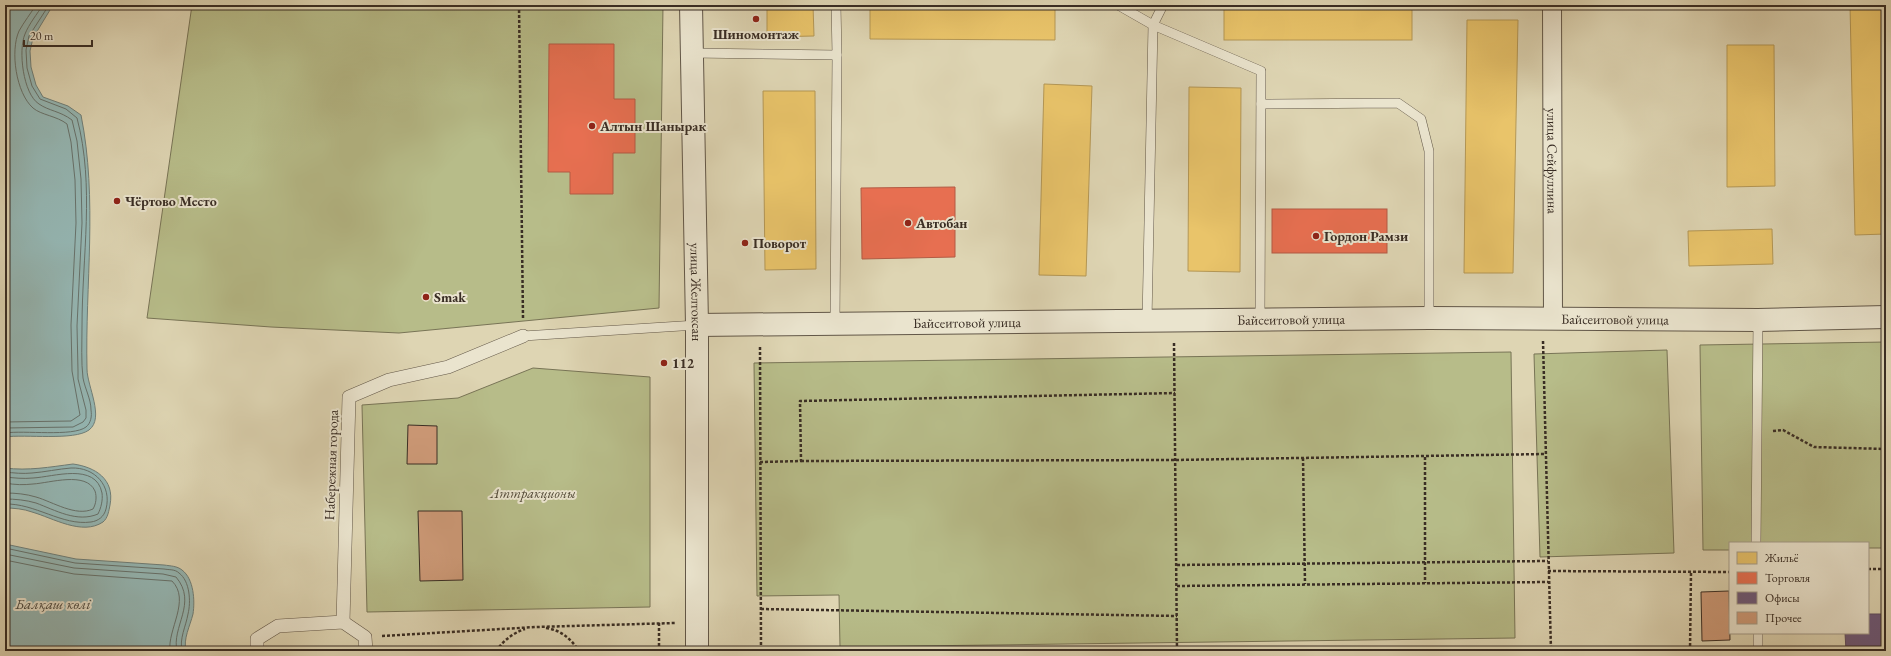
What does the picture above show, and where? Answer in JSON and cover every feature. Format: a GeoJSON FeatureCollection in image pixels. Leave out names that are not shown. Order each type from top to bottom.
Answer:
{"type":"FeatureCollection","features":[{"type":"Feature","properties":{"kind":"street","name":"улица Желтоксан"},"geometry":{"type":"LineString","coordinates":[[691,5],[697,325],[697,651]]}},
{"type":"Feature","properties":{"kind":"street","name":"улица Сейфуллина"},"geometry":{"type":"LineString","coordinates":[[1548,318],[1552,5]]}},
{"type":"Feature","properties":{"kind":"street","name":"Байсеитовой улица"},"geometry":{"type":"LineString","coordinates":[[697,325],[1429,318],[1758,320],[1886,317]]}},
{"type":"Feature","properties":{"kind":"street","name":"Набережная города"},"geometry":{"type":"LineString","coordinates":[[343,622],[349,397],[388,380],[448,367],[523,336]]}},
{"type":"Feature","properties":{"kind":"street"},"geometry":{"type":"LineString","coordinates":[[257,651],[257,639],[278,626],[343,622],[365,637],[366,651]]}},
{"type":"Feature","properties":{"kind":"lane"},"geometry":{"type":"LineString","coordinates":[[835,323],[836,5]]}},
{"type":"Feature","properties":{"kind":"lane"},"geometry":{"type":"LineString","coordinates":[[1118,5],[1153,25],[1261,71],[1260,320]]}},
{"type":"Feature","properties":{"kind":"lane"},"geometry":{"type":"LineString","coordinates":[[1147,321],[1153,25],[1163,5]]}},
{"type":"Feature","properties":{"kind":"lane"},"geometry":{"type":"LineString","coordinates":[[691,53],[837,55]]}},
{"type":"Feature","properties":{"kind":"lane"},"geometry":{"type":"LineString","coordinates":[[1261,104],[1398,103],[1421,119],[1429,151],[1429,318]]}},
{"type":"Feature","properties":{"kind":"lane"},"geometry":{"type":"LineString","coordinates":[[1756,542],[1758,320]]}},
{"type":"Feature","properties":{"kind":"lane"},"geometry":{"type":"LineString","coordinates":[[523,336],[697,325]]}},
{"type":"Feature","properties":{"kind":"lane"},"geometry":{"type":"LineString","coordinates":[[1758,634],[1758,651]]}},
{"type":"Feature","properties":{"kind":"path"},"geometry":{"type":"LineString","coordinates":[[519,5],[523,336]]}},
{"type":"Feature","properties":{"kind":"path"},"geometry":{"type":"LineString","coordinates":[[1548,318],[1545,454],[1551,651]]}},
{"type":"Feature","properties":{"kind":"path"},"geometry":{"type":"LineString","coordinates":[[1174,321],[1177,651]]}},
{"type":"Feature","properties":{"kind":"path"},"geometry":{"type":"LineString","coordinates":[[760,324],[761,651]]}},
{"type":"Feature","properties":{"kind":"path"},"geometry":{"type":"LineString","coordinates":[[801,461],[800,401],[1175,393]]}},
{"type":"Feature","properties":{"kind":"path"},"geometry":{"type":"LineString","coordinates":[[1756,431],[1783,430],[1814,447],[1886,449]]}},
{"type":"Feature","properties":{"kind":"path"},"geometry":{"type":"LineString","coordinates":[[760,462],[1175,460],[1545,454]]}},
{"type":"Feature","properties":{"kind":"path"},"geometry":{"type":"LineString","coordinates":[[1424,457],[1425,583]]}},
{"type":"Feature","properties":{"kind":"path"},"geometry":{"type":"LineString","coordinates":[[1303,458],[1305,584]]}},
{"type":"Feature","properties":{"kind":"path"},"geometry":{"type":"LineString","coordinates":[[1176,565],[1548,562]]}},
{"type":"Feature","properties":{"kind":"path"},"geometry":{"type":"LineString","coordinates":[[1869,570],[1886,569]]}},
{"type":"Feature","properties":{"kind":"path"},"geometry":{"type":"LineString","coordinates":[[1548,571],[1729,572]]}},
{"type":"Feature","properties":{"kind":"path"},"geometry":{"type":"LineString","coordinates":[[1690,651],[1691,572]]}},
{"type":"Feature","properties":{"kind":"path"},"geometry":{"type":"LineString","coordinates":[[1177,586],[1548,582]]}},
{"type":"Feature","properties":{"kind":"path"},"geometry":{"type":"LineString","coordinates":[[761,609],[1177,616]]}},
{"type":"Feature","properties":{"kind":"path"},"geometry":{"type":"LineString","coordinates":[[365,637],[536,627],[698,622]]}},
{"type":"Feature","properties":{"kind":"path"},"geometry":{"type":"LineString","coordinates":[[659,623],[659,651]]}},
{"type":"Feature","properties":{"kind":"path"},"geometry":{"type":"LineString","coordinates":[[496,651],[502,642],[512,634],[524,629],[536,627],[549,628],[561,633],[571,640],[579,651]]}},
{"type":"Feature","properties":{"kind":"green space"},"geometry":{"type":"Polygon","coordinates":[[[192,5],[663,5],[659,308],[399,333],[271,327],[147,318],[192,5]]]}},
{"type":"Feature","properties":{"kind":"green space"},"geometry":{"type":"Polygon","coordinates":[[[1886,342],[1886,548],[1869,548],[1869,542],[1729,542],[1729,550],[1703,550],[1700,345],[1886,342]]]}},
{"type":"Feature","properties":{"kind":"green space"},"geometry":{"type":"Polygon","coordinates":[[[1667,350],[1674,553],[1540,557],[1534,354],[1667,350]]]}},
{"type":"Feature","properties":{"kind":"green space"},"geometry":{"type":"Polygon","coordinates":[[[1511,352],[1515,638],[840,647],[839,595],[757,596],[754,363],[1511,352]]]}},
{"type":"Feature","properties":{"kind":"green space","name":"Аттракционы"},"geometry":{"type":"Polygon","coordinates":[[[533,368],[650,377],[650,607],[367,612],[362,405],[458,398],[533,368]]]}},
{"type":"Feature","properties":{"kind":"water"},"geometry":{"type":"Polygon","coordinates":[[[5,5],[53,5],[33,38],[30,51],[31,67],[36,85],[43,97],[68,106],[81,115],[86,147],[90,210],[87,369],[94,401],[95,418],[94,425],[89,430],[72,435],[5,437],[5,5]]]}},
{"type":"Feature","properties":{"kind":"water"},"geometry":{"type":"Polygon","coordinates":[[[73,464],[96,471],[106,481],[111,496],[108,514],[103,522],[95,526],[77,527],[26,510],[5,508],[5,468],[31,469],[73,464]]]}},
{"type":"Feature","properties":{"kind":"water","name":"Балқаш көлі"},"geometry":{"type":"Polygon","coordinates":[[[5,544],[76,559],[164,565],[174,566],[180,569],[189,579],[194,597],[193,614],[185,642],[186,651],[5,651],[5,544]]]}},
{"type":"Feature","properties":{"kind":"building: Жильё"},"geometry":{"type":"Polygon","coordinates":[[[767,5],[813,5],[814,36],[767,37],[767,5]]]}},
{"type":"Feature","properties":{"kind":"building: Жильё"},"geometry":{"type":"Polygon","coordinates":[[[870,5],[1055,5],[1055,40],[870,39],[870,5]]]}},
{"type":"Feature","properties":{"kind":"building: Жильё"},"geometry":{"type":"Polygon","coordinates":[[[1224,5],[1412,5],[1412,40],[1224,40],[1224,5]]]}},
{"type":"Feature","properties":{"kind":"building: Жильё"},"geometry":{"type":"Polygon","coordinates":[[[1850,5],[1886,5],[1886,234],[1855,235],[1850,5]]]}},
{"type":"Feature","properties":{"kind":"building: Жильё"},"geometry":{"type":"Polygon","coordinates":[[[1467,20],[1518,20],[1513,273],[1464,273],[1467,20]]]}},
{"type":"Feature","properties":{"kind":"building: Жильё"},"geometry":{"type":"Polygon","coordinates":[[[1727,45],[1774,45],[1775,186],[1727,187],[1727,45]]]}},
{"type":"Feature","properties":{"kind":"building: Жильё"},"geometry":{"type":"Polygon","coordinates":[[[1044,84],[1092,86],[1086,276],[1039,275],[1044,84]]]}},
{"type":"Feature","properties":{"kind":"building: Жильё"},"geometry":{"type":"Polygon","coordinates":[[[1189,87],[1241,88],[1240,272],[1188,271],[1189,87]]]}},
{"type":"Feature","properties":{"kind":"building: Жильё"},"geometry":{"type":"Polygon","coordinates":[[[763,91],[815,91],[816,269],[765,270],[763,91]]]}},
{"type":"Feature","properties":{"kind":"building: Жильё"},"geometry":{"type":"Polygon","coordinates":[[[1772,229],[1773,264],[1689,266],[1688,231],[1772,229]]]}},
{"type":"Feature","properties":{"kind":"building: Торговля","name":"Алтын Шанырак"},"geometry":{"type":"Polygon","coordinates":[[[549,44],[614,44],[614,99],[635,99],[635,153],[613,153],[613,194],[570,194],[570,172],[548,172],[549,44]]]}},
{"type":"Feature","properties":{"kind":"building: Торговля","name":"Автобан"},"geometry":{"type":"Polygon","coordinates":[[[955,187],[955,257],[862,259],[861,188],[955,187]]]}},
{"type":"Feature","properties":{"kind":"building: Торговля"},"geometry":{"type":"Polygon","coordinates":[[[1272,209],[1387,209],[1387,253],[1272,253],[1272,209]]]}},
{"type":"Feature","properties":{"kind":"building: Офисы"},"geometry":{"type":"Polygon","coordinates":[[[1869,614],[1886,614],[1886,651],[1846,651],[1845,634],[1869,634],[1869,614]]]}},
{"type":"Feature","properties":{"kind":"building: Прочее"},"geometry":{"type":"Polygon","coordinates":[[[408,425],[437,426],[437,464],[407,464],[408,425]]]}},
{"type":"Feature","properties":{"kind":"building: Прочее"},"geometry":{"type":"Polygon","coordinates":[[[418,511],[462,511],[463,580],[420,581],[418,511]]]}},
{"type":"Feature","properties":{"kind":"building: Прочее"},"geometry":{"type":"Polygon","coordinates":[[[1729,591],[1730,640],[1702,641],[1701,592],[1729,591]]]}},
{"type":"Feature","properties":{"kind":"place","name":"Шиномонтаж"},"geometry":{"type":"Point","coordinates":[756,19]}},
{"type":"Feature","properties":{"kind":"place","name":"Алтын Шанырак"},"geometry":{"type":"Point","coordinates":[592,126]}},
{"type":"Feature","properties":{"kind":"place","name":"Чёртово Место"},"geometry":{"type":"Point","coordinates":[117,201]}},
{"type":"Feature","properties":{"kind":"place","name":"Автобан"},"geometry":{"type":"Point","coordinates":[908,223]}},
{"type":"Feature","properties":{"kind":"place","name":"Гордон Рамзи"},"geometry":{"type":"Point","coordinates":[1316,236]}},
{"type":"Feature","properties":{"kind":"place","name":"Поворот"},"geometry":{"type":"Point","coordinates":[745,243]}},
{"type":"Feature","properties":{"kind":"place","name":"Smak"},"geometry":{"type":"Point","coordinates":[426,297]}},
{"type":"Feature","properties":{"kind":"place","name":"112"},"geometry":{"type":"Point","coordinates":[664,363]}}]}
